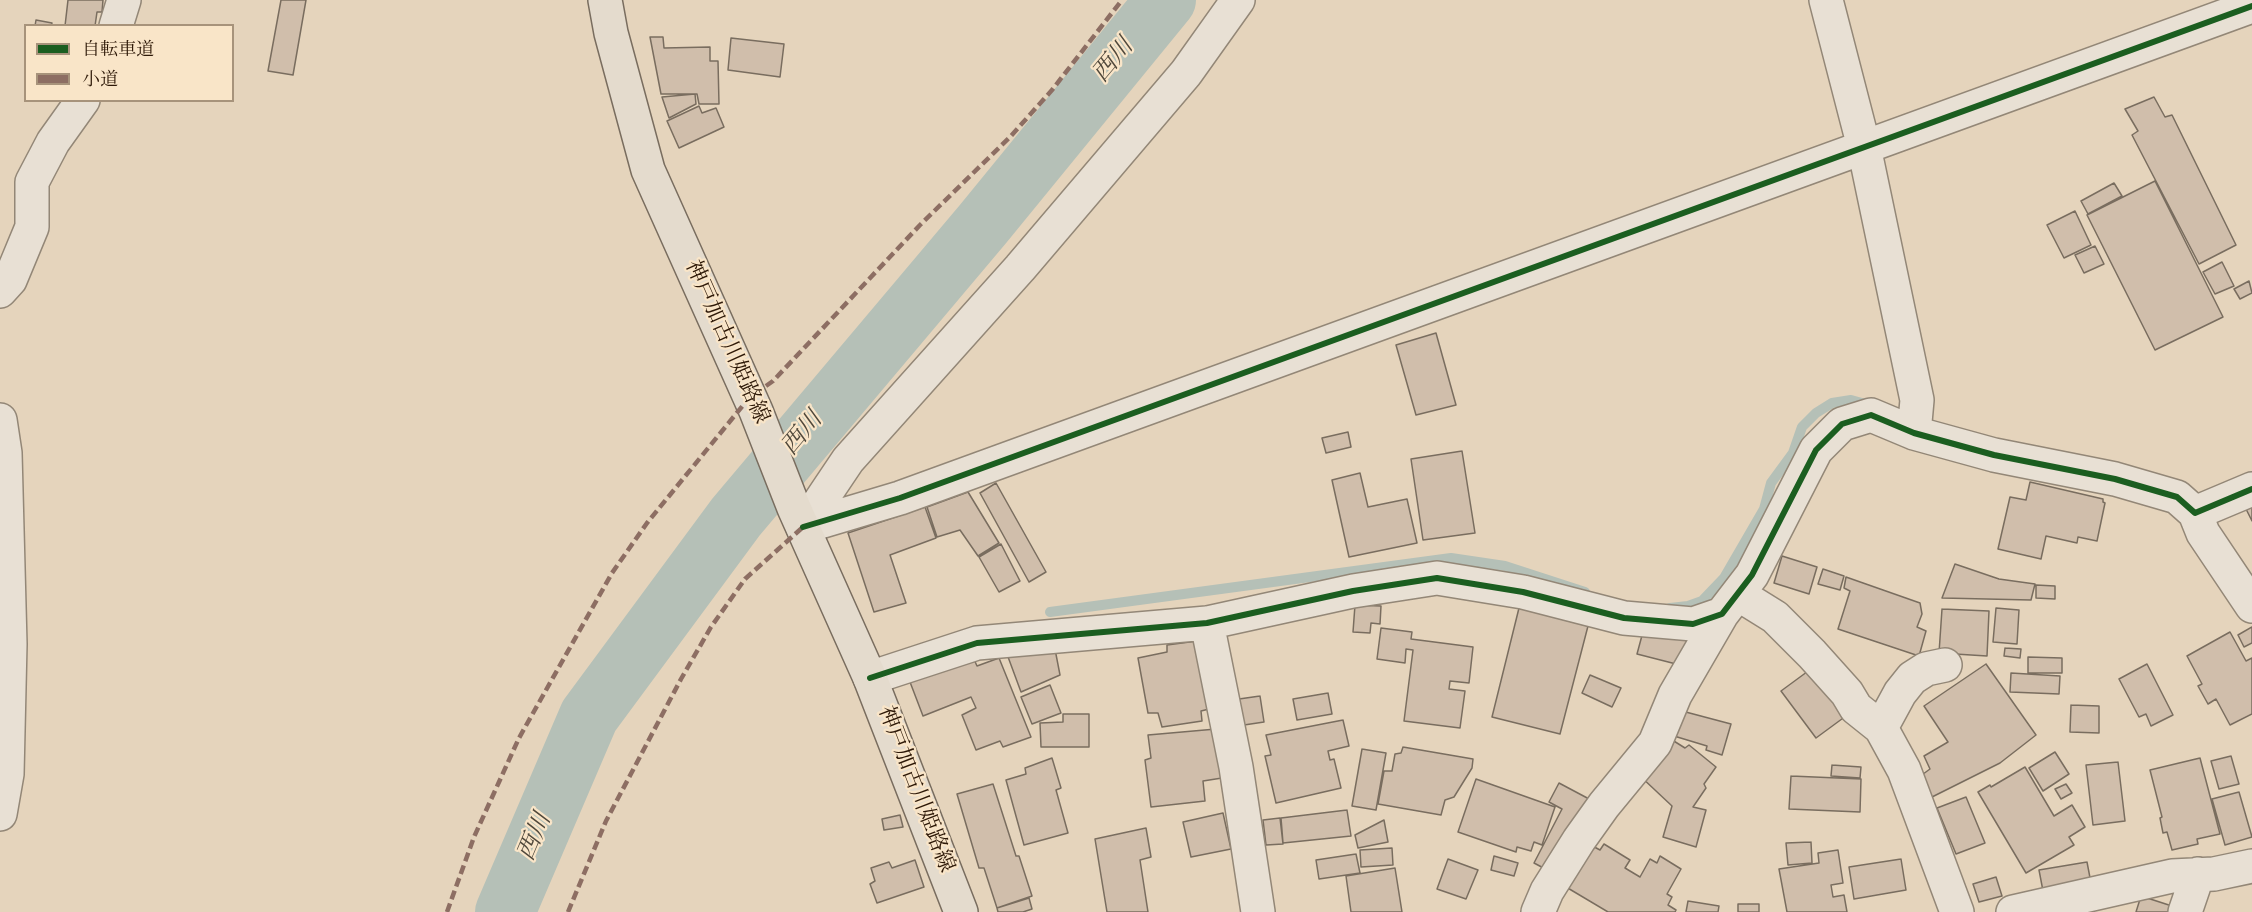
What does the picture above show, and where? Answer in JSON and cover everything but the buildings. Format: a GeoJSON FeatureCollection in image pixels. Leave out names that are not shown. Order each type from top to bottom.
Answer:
{"type":"FeatureCollection","features":[{"type":"Feature","properties":{"kind":"main road","name":"神戸加古川姫路線"},"geometry":{"type":"LineString","coordinates":[[605,0],[611,33],[648,170],[756,411],[799,517],[870,678],[961,912]]}},
{"type":"Feature","properties":{"kind":"street"},"geometry":{"type":"LineString","coordinates":[[117,24],[124,0]]}},
{"type":"Feature","properties":{"kind":"street"},"geometry":{"type":"LineString","coordinates":[[799,517],[1020,268],[1186,73],[1238,0]]}},
{"type":"Feature","properties":{"kind":"street"},"geometry":{"type":"LineString","coordinates":[[1826,0],[1864,147],[1917,400],[1914,434]]}},
{"type":"Feature","properties":{"kind":"street"},"geometry":{"type":"LineString","coordinates":[[799,517],[900,498],[2252,6]]}},
{"type":"Feature","properties":{"kind":"street"},"geometry":{"type":"LineString","coordinates":[[0,291],[10,280],[32,227],[32,182],[53,142],[82,102]]}},
{"type":"Feature","properties":{"kind":"street"},"geometry":{"type":"LineString","coordinates":[[1538,912],[1547,891],[1579,840],[1604,805],[1655,743],[1675,695],[1730,604],[1752,575],[1816,450],[1842,424],[1871,416],[1914,434],[1994,456],[2115,479],[2177,497],[2195,513],[2203,533],[2252,606]]}},
{"type":"Feature","properties":{"kind":"street"},"geometry":{"type":"LineString","coordinates":[[0,420],[5,453],[10,644],[7,774],[0,814]]}},
{"type":"Feature","properties":{"kind":"street"},"geometry":{"type":"LineString","coordinates":[[2195,513],[2252,489]]}},
{"type":"Feature","properties":{"kind":"street"},"geometry":{"type":"LineString","coordinates":[[870,678],[977,642],[1207,623],[1353,591],[1437,578],[1523,592],[1624,618],[1693,624],[1730,604],[1775,617],[1847,693],[1856,708],[1881,728],[1904,770],[1957,912]]}},
{"type":"Feature","properties":{"kind":"street"},"geometry":{"type":"LineString","coordinates":[[1207,623],[1236,767],[1258,912]]}},
{"type":"Feature","properties":{"kind":"street"},"geometry":{"type":"LineString","coordinates":[[1881,728],[1899,693],[1912,678],[1926,669],[1945,666]]}},
{"type":"Feature","properties":{"kind":"street"},"geometry":{"type":"LineString","coordinates":[[2013,912],[2172,876],[2214,874],[2252,866]]}},
{"type":"Feature","properties":{"kind":"street"},"geometry":{"type":"LineString","coordinates":[[2185,912],[2198,874]]}},
{"type":"Feature","properties":{"kind":"waterway","name":"西川"},"geometry":{"type":"LineString","coordinates":[[505,912],[589,716],[736,517],[983,224],[1166,0]]}},
{"type":"Feature","properties":{"kind":"waterway"},"geometry":{"type":"LineString","coordinates":[[1670,608],[1688,606],[1702,601],[1724,578],[1764,509],[1771,483],[1793,453],[1802,427],[1816,413],[1832,403],[1851,400],[1869,405]]}},
{"type":"Feature","properties":{"kind":"waterway"},"geometry":{"type":"LineString","coordinates":[[1050,612],[1451,558],[1505,566],[1585,592]]}},
{"type":"Feature","properties":{"kind":"marked path"},"geometry":{"type":"LineString","coordinates":[[447,912],[474,837],[519,738],[612,573],[647,523],[749,398],[773,381],[920,225],[1010,137],[1052,90],[1122,0]]}},
{"type":"Feature","properties":{"kind":"marked path"},"geometry":{"type":"LineString","coordinates":[[568,912],[606,821],[711,627],[745,579],[803,527]]}},
{"type":"Feature","properties":{"kind":"cycle path"},"geometry":{"type":"LineString","coordinates":[[803,527],[900,498],[2252,6]]}},
{"type":"Feature","properties":{"kind":"cycle path"},"geometry":{"type":"LineString","coordinates":[[870,678],[977,643],[1207,623],[1353,591],[1437,578],[1523,592],[1624,618],[1693,624],[1722,614],[1752,575],[1816,450],[1842,424],[1871,415],[1914,433],[1994,455],[2115,479],[2177,497],[2195,513],[2252,489]]}}]}
